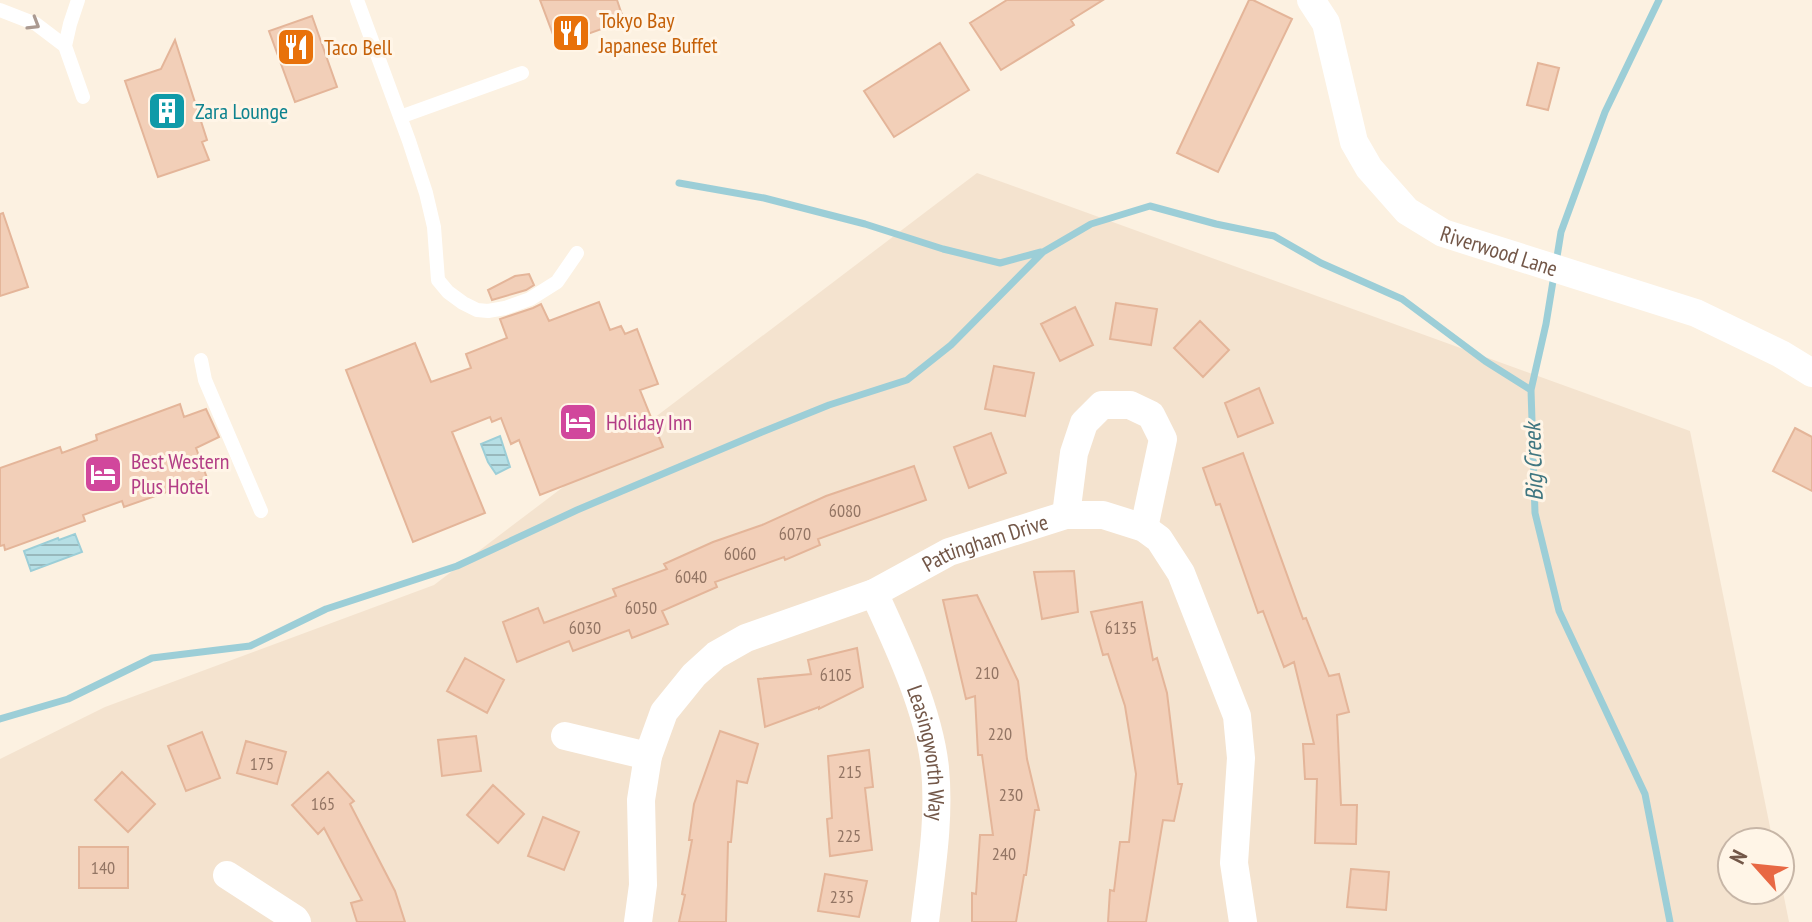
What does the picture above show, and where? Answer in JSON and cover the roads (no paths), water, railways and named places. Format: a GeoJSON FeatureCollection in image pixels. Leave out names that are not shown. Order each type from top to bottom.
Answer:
{"type":"FeatureCollection","features":[{"type":"Feature","properties":{"kind":"street","name":"Riverwood Lane"},"geometry":{"type":"LineString","coordinates":[[1311,0],[1326,23],[1354,142],[1369,168],[1407,211],[1443,233],[1491,250],[1696,313],[1781,354],[1812,373]]}},
{"type":"Feature","properties":{"kind":"street"},"geometry":{"type":"LineString","coordinates":[[1066,515],[1074,453],[1084,423],[1102,405],[1130,405],[1151,415],[1163,439],[1144,528]]}},
{"type":"Feature","properties":{"kind":"street","name":"Pattingham Drive"},"geometry":{"type":"LineString","coordinates":[[638,922],[643,885],[641,800],[648,756],[664,712],[694,675],[716,655],[746,638],[874,593],[949,552],[1066,515],[1103,515],[1144,528],[1159,539],[1181,573],[1237,716],[1241,758],[1234,863],[1243,922]]}},
{"type":"Feature","properties":{"kind":"street","name":"Leasingworth Way"},"geometry":{"type":"LineString","coordinates":[[874,593],[905,664],[927,728],[935,765],[936,836],[925,922]]}},
{"type":"Feature","properties":{"kind":"street"},"geometry":{"type":"LineString","coordinates":[[565,736],[648,756]]}},
{"type":"Feature","properties":{"kind":"street"},"geometry":{"type":"LineString","coordinates":[[227,875],[297,922]]}},
{"type":"Feature","properties":{"kind":"lane"},"geometry":{"type":"LineString","coordinates":[[78,0],[65,46],[83,97]]}},
{"type":"Feature","properties":{"kind":"lane"},"geometry":{"type":"LineString","coordinates":[[357,0],[431,211],[438,280],[448,292],[477,310],[505,308],[530,299],[557,282],[577,253]]}},
{"type":"Feature","properties":{"kind":"lane"},"geometry":{"type":"LineString","coordinates":[[0,10],[36,24],[65,46]]}},
{"type":"Feature","properties":{"kind":"lane"},"geometry":{"type":"LineString","coordinates":[[400,117],[522,73]]}},
{"type":"Feature","properties":{"kind":"lane"},"geometry":{"type":"LineString","coordinates":[[201,360],[205,380],[261,511]]}},
{"type":"Feature","properties":{"kind":"water"},"geometry":{"type":"Polygon","coordinates":[[[500,436],[510,467],[496,474],[481,444],[500,436]]]}},
{"type":"Feature","properties":{"kind":"water"},"geometry":{"type":"Polygon","coordinates":[[[75,534],[82,552],[31,571],[24,551],[75,534]]]}},
{"type":"Feature","properties":{"kind":"waterway","name":"Big Creek"},"geometry":{"type":"LineString","coordinates":[[1556,263],[1561,232],[1605,112],[1659,0]]}},
{"type":"Feature","properties":{"kind":"waterway"},"geometry":{"type":"LineString","coordinates":[[679,183],[764,198],[1000,263],[1041,252]]}},
{"type":"Feature","properties":{"kind":"waterway"},"geometry":{"type":"LineString","coordinates":[[0,719],[68,699],[152,658],[250,646],[326,609],[457,566],[577,510],[762,432],[829,405],[907,380],[951,345],[1043,252],[1091,224],[1150,206],[1274,236],[1321,263],[1402,299],[1485,361],[1531,390]]}},
{"type":"Feature","properties":{"kind":"waterway","name":"Big Creek"},"geometry":{"type":"LineString","coordinates":[[1554,275],[1531,390],[1535,513],[1559,611],[1645,794],[1670,922]]}},
{"type":"Feature","properties":{"kind":"place","name":"Tokyo Bay Japanese Buffet"},"geometry":{"type":"Point","coordinates":[571,33]}},
{"type":"Feature","properties":{"kind":"place","name":"Taco Bell"},"geometry":{"type":"Point","coordinates":[296,47]}},
{"type":"Feature","properties":{"kind":"place","name":"Zara Lounge"},"geometry":{"type":"Point","coordinates":[167,111]}},
{"type":"Feature","properties":{"kind":"place","name":"Holiday Inn"},"geometry":{"type":"Point","coordinates":[578,422]}},
{"type":"Feature","properties":{"kind":"place","name":"Best Western Plus Hotel"},"geometry":{"type":"Point","coordinates":[103,474]}}]}
